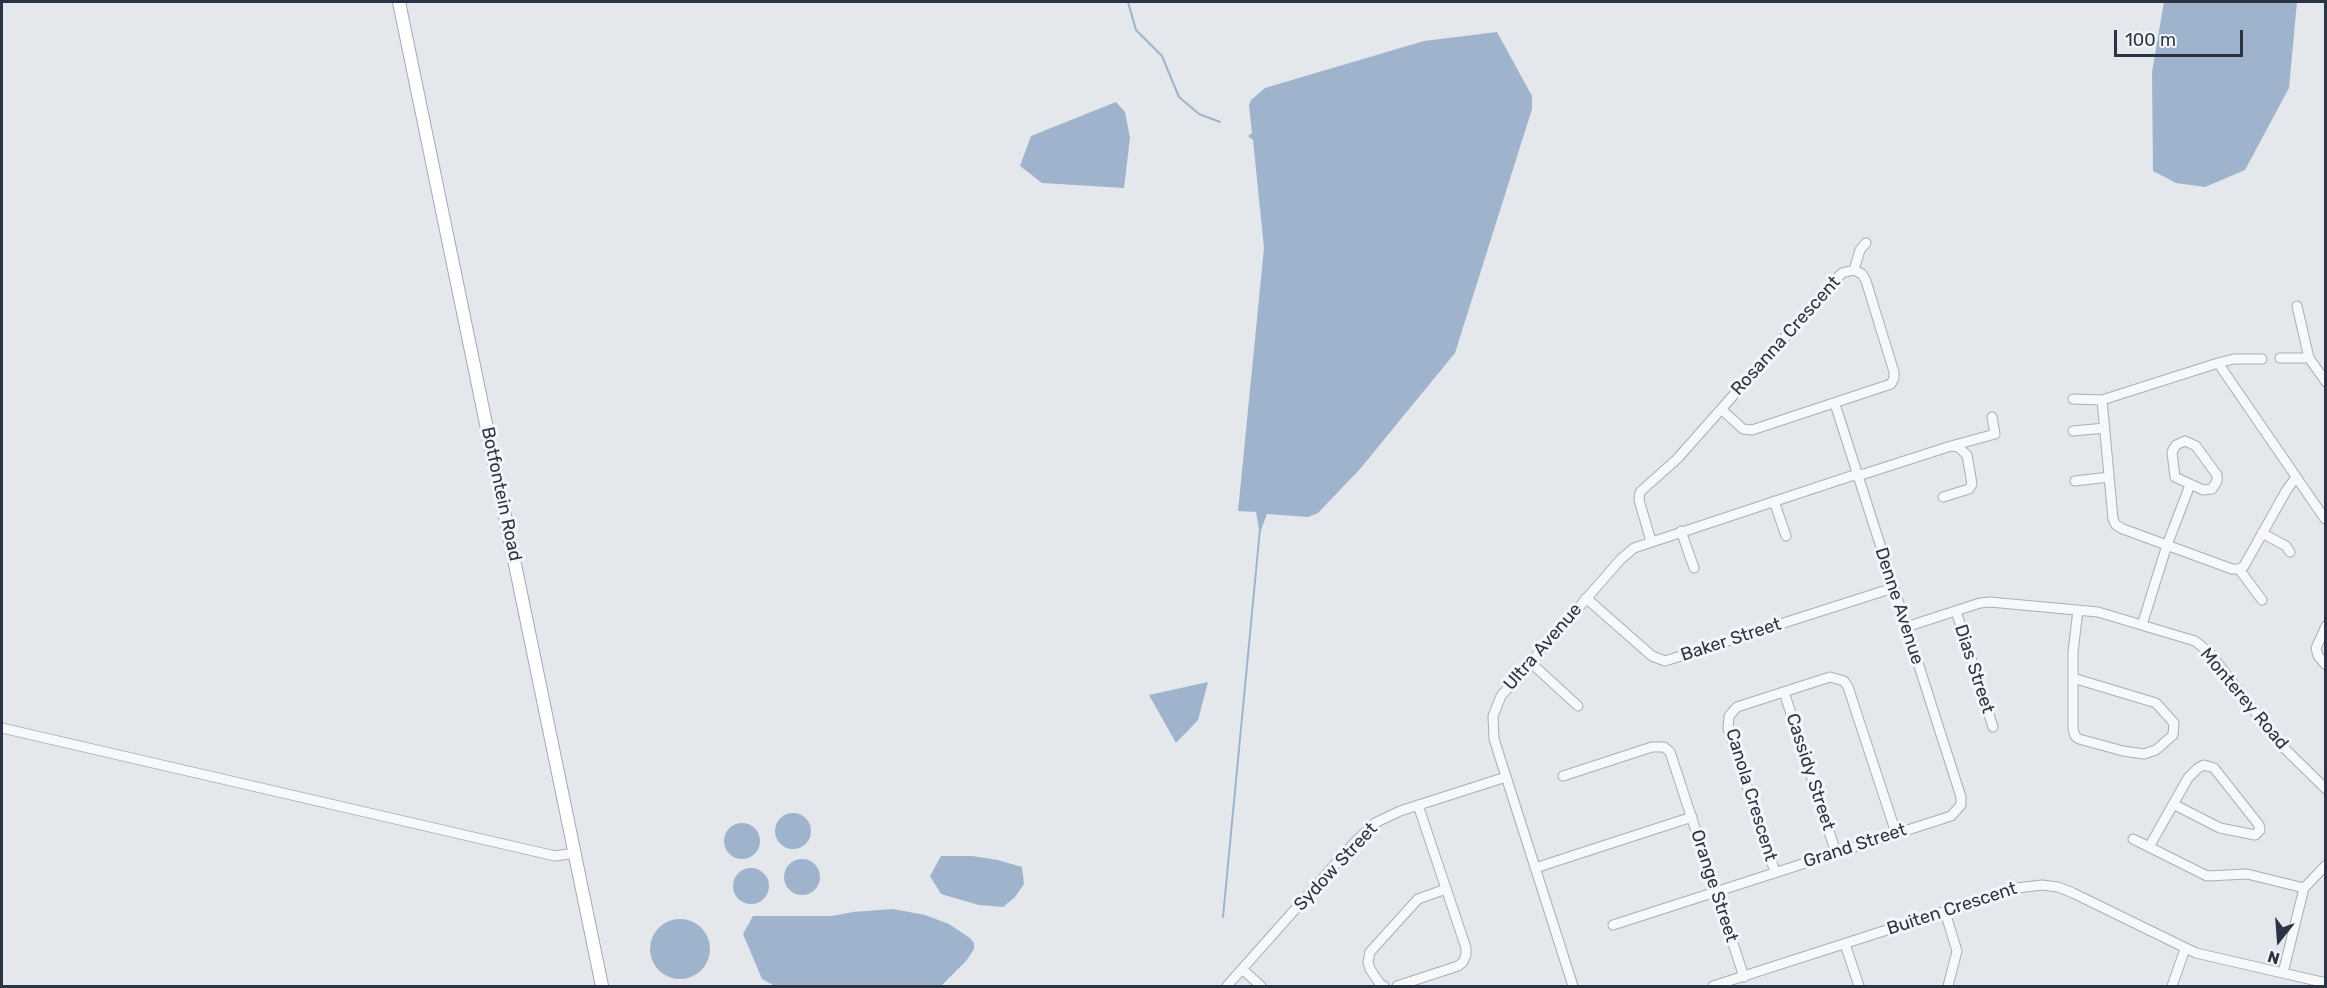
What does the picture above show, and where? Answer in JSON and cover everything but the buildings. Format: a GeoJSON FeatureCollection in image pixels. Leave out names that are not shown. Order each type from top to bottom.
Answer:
{"type":"FeatureCollection","features":[{"type":"Feature","properties":{"kind":"main road","name":"Botfontein Road"},"geometry":{"type":"LineString","coordinates":[[399,2],[602,987]]}},
{"type":"Feature","properties":{"kind":"street","name":"Rosanna Crescent"},"geometry":{"type":"LineString","coordinates":[[1854,270],[1860,250],[1866,243]]}},
{"type":"Feature","properties":{"kind":"street","name":"Rosanna Crescent"},"geometry":{"type":"LineString","coordinates":[[1652,541],[1638,500],[1640,492],[1677,459],[1721,409],[1842,273],[1854,270],[1862,274],[1894,378],[1888,386],[1749,430],[1741,427],[1721,409]]}},
{"type":"Feature","properties":{"kind":"street"},"geometry":{"type":"LineString","coordinates":[[2297,306],[2309,358],[2325,382]]}},
{"type":"Feature","properties":{"kind":"street"},"geometry":{"type":"LineString","coordinates":[[2073,399],[2102,400],[2218,363],[2234,359],[2262,358]]}},
{"type":"Feature","properties":{"kind":"street"},"geometry":{"type":"LineString","coordinates":[[2280,358],[2309,358]]}},
{"type":"Feature","properties":{"kind":"street"},"geometry":{"type":"LineString","coordinates":[[2218,363],[2325,519]]}},
{"type":"Feature","properties":{"kind":"street"},"geometry":{"type":"LineString","coordinates":[[2102,400],[2113,519],[2116,525],[2232,569],[2239,569],[2246,563],[2296,477]]}},
{"type":"Feature","properties":{"kind":"street","name":"Denne Avenue"},"geometry":{"type":"LineString","coordinates":[[1835,404],[1961,797],[1959,809]]}},
{"type":"Feature","properties":{"kind":"street","name":"Ultra Avenue"},"geometry":{"type":"LineString","coordinates":[[1574,987],[1494,739],[1493,716],[1501,696],[1625,554],[1681,531],[1995,434],[1992,417]]}},
{"type":"Feature","properties":{"kind":"street"},"geometry":{"type":"LineString","coordinates":[[2073,431],[2105,428]]}},
{"type":"Feature","properties":{"kind":"street"},"geometry":{"type":"LineString","coordinates":[[2185,441],[2196,446],[2217,478],[2216,484],[2209,490],[2190,485],[2177,479],[2174,473],[2173,450],[2185,441]]}},
{"type":"Feature","properties":{"kind":"street"},"geometry":{"type":"LineString","coordinates":[[1943,497],[1968,489],[1972,484],[1967,455],[1958,447],[1951,446]]}},
{"type":"Feature","properties":{"kind":"street"},"geometry":{"type":"LineString","coordinates":[[2075,481],[2109,477]]}},
{"type":"Feature","properties":{"kind":"street"},"geometry":{"type":"LineString","coordinates":[[2142,625],[2167,545],[2190,485]]}},
{"type":"Feature","properties":{"kind":"street"},"geometry":{"type":"LineString","coordinates":[[1774,501],[1786,536]]}},
{"type":"Feature","properties":{"kind":"street"},"geometry":{"type":"LineString","coordinates":[[1681,531],[1694,568]]}},
{"type":"Feature","properties":{"kind":"street"},"geometry":{"type":"LineString","coordinates":[[2262,533],[2286,546],[2290,552]]}},
{"type":"Feature","properties":{"kind":"street"},"geometry":{"type":"LineString","coordinates":[[2239,569],[2262,600]]}},
{"type":"Feature","properties":{"kind":"street","name":"Baker Street"},"geometry":{"type":"LineString","coordinates":[[1586,598],[1655,658],[1665,661],[1893,588]]}},
{"type":"Feature","properties":{"kind":"street","name":"Monterey Road"},"geometry":{"type":"LineString","coordinates":[[1906,627],[1990,602],[2106,613],[2195,641],[2206,649],[2279,743],[2325,789]]}},
{"type":"Feature","properties":{"kind":"street"},"geometry":{"type":"LineString","coordinates":[[2073,678],[2156,703],[2174,723],[2173,735],[2156,750],[2144,754],[2123,752],[2079,740],[2075,736],[2073,729],[2073,678],[2073,652],[2078,610]]}},
{"type":"Feature","properties":{"kind":"street","name":"Dias Street"},"geometry":{"type":"LineString","coordinates":[[1956,611],[1993,727]]}},
{"type":"Feature","properties":{"kind":"street"},"geometry":{"type":"LineString","coordinates":[[2325,626],[2316,648],[2318,656],[2325,665]]}},
{"type":"Feature","properties":{"kind":"street"},"geometry":{"type":"LineString","coordinates":[[1530,662],[1578,706]]}},
{"type":"Feature","properties":{"kind":"street","name":"Canola Crescent"},"geometry":{"type":"LineString","coordinates":[[1775,872],[1728,728],[1728,720],[1737,707],[1830,677],[1838,678],[1846,684],[1896,833]]}},
{"type":"Feature","properties":{"kind":"street","name":"Cassidy Street"},"geometry":{"type":"LineString","coordinates":[[1784,692],[1836,853]]}},
{"type":"Feature","properties":{"kind":"street"},"geometry":{"type":"LineString","coordinates":[[2,728],[555,856],[575,853]]}},
{"type":"Feature","properties":{"kind":"street"},"geometry":{"type":"LineString","coordinates":[[1563,776],[1653,747],[1664,747],[1672,755],[1692,817]]}},
{"type":"Feature","properties":{"kind":"street"},"geometry":{"type":"LineString","coordinates":[[2149,847],[2173,804],[2188,778],[2198,768],[2208,765],[2216,771],[2259,825],[2260,830],[2257,834],[2252,834],[2220,828],[2173,804]]}},
{"type":"Feature","properties":{"kind":"street","name":"Sydow Street"},"geometry":{"type":"LineString","coordinates":[[1227,987],[1366,830],[1382,818],[1506,777]]}},
{"type":"Feature","properties":{"kind":"street"},"geometry":{"type":"LineString","coordinates":[[1397,987],[1458,966],[1465,959],[1466,948],[1418,805]]}},
{"type":"Feature","properties":{"kind":"street","name":"Grand Street"},"geometry":{"type":"LineString","coordinates":[[1613,925],[1951,816],[1959,809]]}},
{"type":"Feature","properties":{"kind":"street","name":"Orange Street"},"geometry":{"type":"LineString","coordinates":[[1535,868],[1692,817],[1744,976]]}},
{"type":"Feature","properties":{"kind":"street"},"geometry":{"type":"LineString","coordinates":[[2133,839],[2207,876],[2247,874],[2304,888]]}},
{"type":"Feature","properties":{"kind":"street"},"geometry":{"type":"LineString","coordinates":[[2283,973],[2304,888],[2325,865]]}},
{"type":"Feature","properties":{"kind":"street","name":"Buiten Crescent"},"geometry":{"type":"LineString","coordinates":[[1713,987],[2017,888],[2034,885],[2050,886],[2073,893],[2186,949],[2325,983]]}},
{"type":"Feature","properties":{"kind":"street"},"geometry":{"type":"LineString","coordinates":[[1384,987],[1370,969],[1368,962],[1370,952],[1418,899],[1446,889]]}},
{"type":"Feature","properties":{"kind":"street"},"geometry":{"type":"LineString","coordinates":[[1945,912],[1957,951],[1948,987]]}},
{"type":"Feature","properties":{"kind":"street"},"geometry":{"type":"LineString","coordinates":[[1845,944],[1859,987]]}},
{"type":"Feature","properties":{"kind":"street"},"geometry":{"type":"LineString","coordinates":[[2172,987],[2186,949]]}},
{"type":"Feature","properties":{"kind":"street"},"geometry":{"type":"LineString","coordinates":[[1242,969],[1261,987]]}},
{"type":"Feature","properties":{"kind":"water"},"geometry":{"type":"Polygon","coordinates":[[[2164,2],[2297,2],[2289,88],[2245,170],[2205,187],[2176,183],[2153,171],[2152,72],[2164,2]]]}},
{"type":"Feature","properties":{"kind":"water"},"geometry":{"type":"Polygon","coordinates":[[[1497,32],[1532,96],[1532,109],[1455,353],[1360,469],[1318,513],[1308,517],[1267,514],[1261,530],[1256,512],[1238,511],[1264,248],[1253,140],[1248,136],[1252,133],[1249,105],[1251,100],[1265,88],[1424,41],[1497,32]]]}},
{"type":"Feature","properties":{"kind":"water"},"geometry":{"type":"Polygon","coordinates":[[[1116,102],[1125,112],[1130,138],[1124,188],[1042,183],[1020,166],[1031,136],[1116,102]]]}},
{"type":"Feature","properties":{"kind":"water"},"geometry":{"type":"Polygon","coordinates":[[[1208,682],[1198,720],[1176,743],[1149,695],[1208,682]]]}},
{"type":"Feature","properties":{"kind":"water"},"geometry":{"type":"Polygon","coordinates":[[[793,813],[806,818],[811,831],[806,844],[793,849],[780,844],[775,831],[780,818],[793,813]]]}},
{"type":"Feature","properties":{"kind":"water"},"geometry":{"type":"Polygon","coordinates":[[[742,823],[755,828],[760,841],[755,854],[742,859],[729,854],[724,841],[729,828],[742,823]]]}},
{"type":"Feature","properties":{"kind":"water"},"geometry":{"type":"Polygon","coordinates":[[[941,856],[972,856],[1022,867],[1024,884],[1015,897],[1003,907],[979,905],[941,894],[930,876],[941,856]]]}},
{"type":"Feature","properties":{"kind":"water"},"geometry":{"type":"Polygon","coordinates":[[[802,859],[815,864],[820,877],[815,890],[802,895],[789,890],[784,877],[789,864],[802,859]]]}},
{"type":"Feature","properties":{"kind":"water"},"geometry":{"type":"Polygon","coordinates":[[[751,868],[764,873],[769,886],[764,899],[751,904],[738,899],[733,886],[738,873],[751,868]]]}},
{"type":"Feature","properties":{"kind":"water"},"geometry":{"type":"Polygon","coordinates":[[[893,909],[925,915],[949,924],[974,943],[974,949],[966,961],[941,986],[775,986],[762,979],[743,934],[753,916],[832,916],[893,909]]]}},
{"type":"Feature","properties":{"kind":"water"},"geometry":{"type":"Polygon","coordinates":[[[680,919],[692,921],[705,932],[710,949],[708,961],[697,974],[680,979],[668,977],[655,966],[650,949],[652,937],[663,924],[680,919]]]}},
{"type":"Feature","properties":{"kind":"waterway"},"geometry":{"type":"LineString","coordinates":[[1128,2],[1136,30],[1162,56],[1179,97],[1199,114],[1220,122]]}},
{"type":"Feature","properties":{"kind":"waterway"},"geometry":{"type":"LineString","coordinates":[[1223,917],[1260,529]]}}]}
